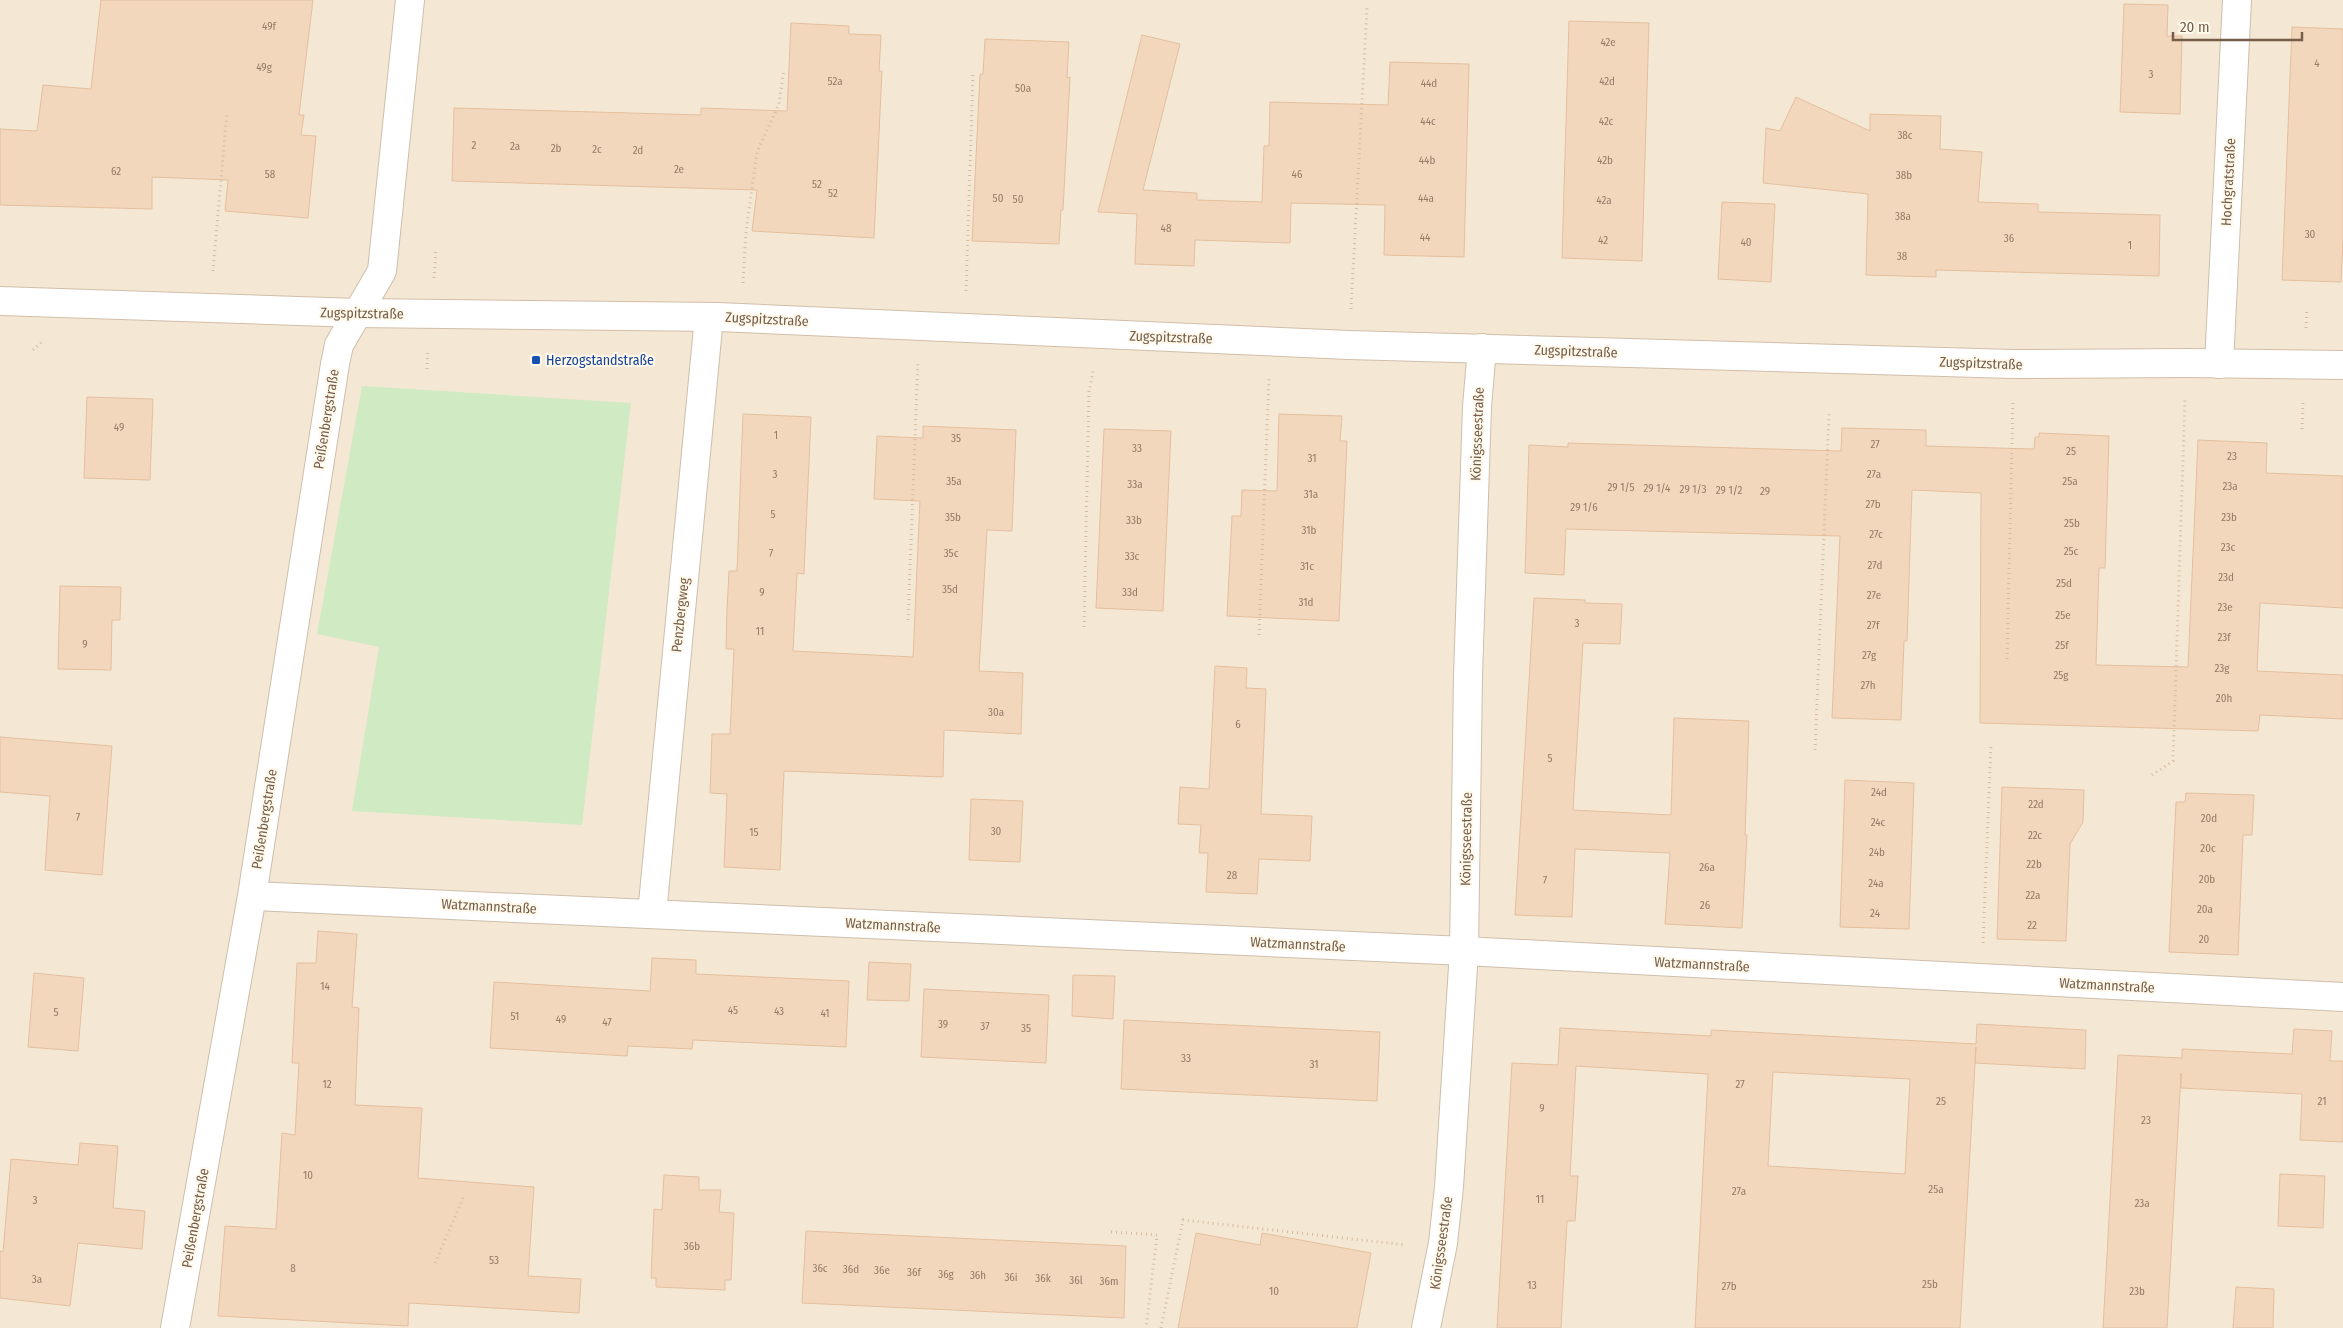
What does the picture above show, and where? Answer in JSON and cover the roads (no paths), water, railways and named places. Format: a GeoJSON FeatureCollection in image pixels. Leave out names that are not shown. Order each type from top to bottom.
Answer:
{"type":"FeatureCollection","features":[{"type":"Feature","properties":{"kind":"street"},"geometry":{"type":"LineString","coordinates":[[358,313],[382,271],[410,0]]}},
{"type":"Feature","properties":{"kind":"street","name":"Hochgratstraße"},"geometry":{"type":"LineString","coordinates":[[2219,364],[2237,0]]}},
{"type":"Feature","properties":{"kind":"street","name":"Zugspitzstraße"},"geometry":{"type":"LineString","coordinates":[[0,301],[210,310],[742,318],[920,326],[966,326],[1349,345],[2013,364],[2187,363],[2343,365]]}},
{"type":"Feature","properties":{"kind":"street","name":"Peißenbergstraße"},"geometry":{"type":"LineString","coordinates":[[175,1328],[252,896],[335,364],[339,345],[358,313]]}},
{"type":"Feature","properties":{"kind":"street","name":"Penzbergweg"},"geometry":{"type":"LineString","coordinates":[[652,914],[709,317]]}},
{"type":"Feature","properties":{"kind":"street","name":"Königsseestraße"},"geometry":{"type":"LineString","coordinates":[[1426,1328],[1443,1243],[1449,1187],[1464,951],[1468,676],[1477,407],[1482,348]]}},
{"type":"Feature","properties":{"kind":"street","name":"Watzmannstraße"},"geometry":{"type":"LineString","coordinates":[[252,896],[1464,951],[2343,997]]}},
{"type":"Feature","properties":{"kind":"place","name":"Herzogstandstraße"},"geometry":{"type":"Point","coordinates":[536,360]}}]}
